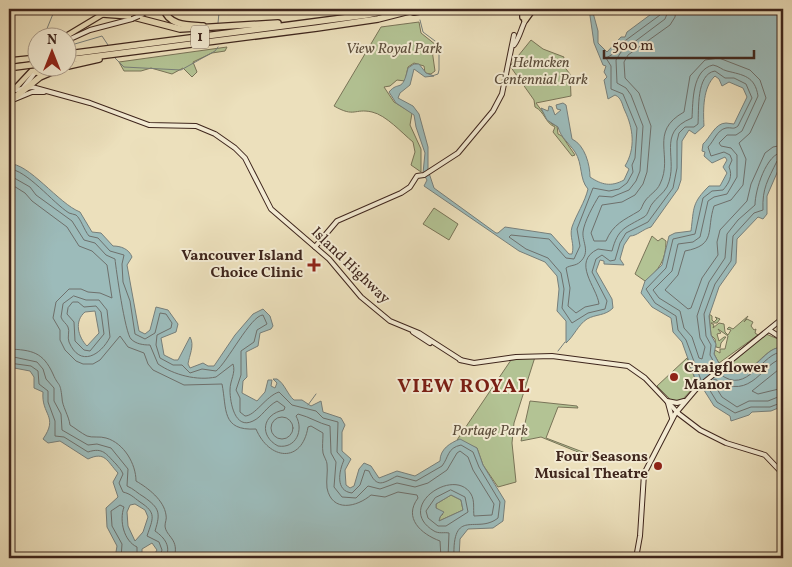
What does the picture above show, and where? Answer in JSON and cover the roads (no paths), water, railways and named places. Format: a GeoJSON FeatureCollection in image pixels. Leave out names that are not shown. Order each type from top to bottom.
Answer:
{"type":"FeatureCollection","features":[{"type":"Feature","properties":{"kind":"highway"},"geometry":{"type":"LineString","coordinates":[[164,9],[167,16],[177,23],[235,26]]}},
{"type":"Feature","properties":{"kind":"highway","name":"1"},"geometry":{"type":"LineString","coordinates":[[78,53],[394,9]]}},
{"type":"Feature","properties":{"kind":"highway","name":"1"},"geometry":{"type":"LineString","coordinates":[[78,59],[316,28],[417,9]]}},
{"type":"Feature","properties":{"kind":"highway"},"geometry":{"type":"LineString","coordinates":[[404,12],[430,9]]}},
{"type":"Feature","properties":{"kind":"highway"},"geometry":{"type":"LineString","coordinates":[[524,9],[524,18]]}},
{"type":"Feature","properties":{"kind":"highway"},"geometry":{"type":"LineString","coordinates":[[524,18],[532,9]]}},
{"type":"Feature","properties":{"kind":"highway"},"geometry":{"type":"LineString","coordinates":[[103,14],[130,16],[165,27],[180,29],[332,19]]}},
{"type":"Feature","properties":{"kind":"highway"},"geometry":{"type":"LineString","coordinates":[[78,64],[147,50]]}},
{"type":"Feature","properties":{"kind":"highway"},"geometry":{"type":"LineString","coordinates":[[9,61],[28,59]]}},
{"type":"Feature","properties":{"kind":"highway"},"geometry":{"type":"LineString","coordinates":[[12,67],[28,67]]}},
{"type":"Feature","properties":{"kind":"highway"},"geometry":{"type":"LineString","coordinates":[[9,102],[40,78]]}},
{"type":"Feature","properties":{"kind":"main road"},"geometry":{"type":"LineString","coordinates":[[78,29],[103,14],[122,9]]}},
{"type":"Feature","properties":{"kind":"main road"},"geometry":{"type":"LineString","coordinates":[[78,35],[90,30],[132,19],[151,9]]}},
{"type":"Feature","properties":{"kind":"main road"},"geometry":{"type":"LineString","coordinates":[[315,247],[337,221],[401,193],[464,148],[498,103],[512,49],[524,18]]}},
{"type":"Feature","properties":{"kind":"main road"},"geometry":{"type":"LineString","coordinates":[[9,96],[28,77]]}},
{"type":"Feature","properties":{"kind":"main road"},"geometry":{"type":"LineString","coordinates":[[26,87],[31,78]]}},
{"type":"Feature","properties":{"kind":"main road"},"geometry":{"type":"LineString","coordinates":[[15,90],[26,87],[53,93]]}},
{"type":"Feature","properties":{"kind":"main road"},"geometry":{"type":"LineString","coordinates":[[9,102],[32,92],[53,93]]}},
{"type":"Feature","properties":{"kind":"main road","name":"Island Highway"},"geometry":{"type":"LineString","coordinates":[[53,93],[90,103],[149,125],[196,126],[209,130],[242,154],[257,180],[264,182],[259,186],[271,209],[320,251],[368,303],[390,321],[413,331],[453,357],[474,363],[516,357],[552,356],[628,366],[645,378],[676,412],[709,436],[765,455],[783,474]]}},
{"type":"Feature","properties":{"kind":"main road"},"geometry":{"type":"LineString","coordinates":[[319,241],[320,251]]}},
{"type":"Feature","properties":{"kind":"main road"},"geometry":{"type":"LineString","coordinates":[[636,558],[640,536],[642,493],[637,490],[642,487],[647,466],[676,412],[697,388],[783,318]]}},
{"type":"Feature","properties":{"kind":"main road"},"geometry":{"type":"LineString","coordinates":[[768,331],[783,339]]}},
{"type":"Feature","properties":{"kind":"main road"},"geometry":{"type":"LineString","coordinates":[[672,419],[667,401],[677,403],[686,400]]}},
{"type":"Feature","properties":{"kind":"water"},"geometry":{"type":"Polygon","coordinates":[[[589,9],[592,9],[598,31],[598,43],[607,52],[621,37],[625,37],[627,32],[658,9],[783,9],[783,159],[767,196],[767,214],[763,219],[758,217],[737,239],[736,263],[719,287],[709,316],[711,335],[716,344],[714,354],[722,369],[728,373],[738,373],[746,370],[771,351],[783,348],[783,406],[771,411],[752,412],[749,415],[731,421],[730,416],[714,406],[702,387],[697,384],[682,342],[673,332],[671,318],[652,307],[641,293],[645,281],[662,265],[669,236],[675,233],[691,231],[694,211],[699,197],[709,186],[720,186],[727,173],[723,167],[727,160],[725,157],[712,163],[704,156],[705,152],[702,151],[703,144],[719,125],[726,123],[734,124],[747,97],[743,88],[729,82],[722,86],[719,79],[715,76],[711,81],[706,92],[704,126],[695,134],[689,130],[682,141],[681,180],[678,189],[651,227],[630,236],[624,245],[620,259],[624,265],[604,264],[604,261],[600,260],[596,271],[612,299],[613,308],[587,319],[566,343],[566,321],[557,311],[559,289],[557,276],[545,262],[519,251],[424,186],[427,180],[423,173],[425,153],[414,115],[396,103],[389,92],[402,84],[408,68],[414,64],[419,64],[426,73],[434,76],[425,77],[414,69],[410,85],[400,93],[398,98],[413,106],[419,114],[428,147],[428,170],[434,188],[496,233],[505,227],[551,234],[569,254],[572,254],[572,227],[588,189],[583,181],[575,152],[558,127],[547,120],[541,108],[548,111],[549,106],[552,107],[555,115],[561,110],[557,109],[556,105],[563,103],[566,105],[572,139],[583,150],[588,161],[590,177],[599,182],[611,184],[624,180],[629,169],[625,166],[632,145],[630,124],[620,100],[615,95],[608,99],[604,80],[607,77],[604,72],[606,66],[603,65],[594,43],[589,9]]]}},
{"type":"Feature","properties":{"kind":"water"},"geometry":{"type":"Polygon","coordinates":[[[9,164],[17,165],[34,176],[63,201],[80,212],[92,232],[101,233],[113,246],[122,247],[129,252],[132,257],[127,265],[139,331],[145,334],[150,330],[156,307],[168,310],[178,324],[176,332],[161,338],[164,355],[178,360],[190,337],[192,347],[188,364],[190,368],[203,363],[208,366],[214,366],[235,335],[253,314],[263,309],[270,316],[273,326],[271,329],[260,333],[258,346],[246,352],[247,377],[243,381],[242,393],[257,401],[265,392],[268,380],[272,380],[271,386],[275,388],[277,383],[273,379],[277,379],[294,400],[302,400],[311,406],[321,401],[323,412],[341,418],[345,425],[342,432],[342,451],[351,459],[345,470],[346,485],[350,488],[354,486],[359,469],[364,463],[371,466],[379,478],[397,471],[415,476],[440,461],[440,457],[446,447],[460,439],[477,448],[483,465],[505,501],[503,521],[493,528],[468,529],[460,539],[459,558],[152,558],[157,550],[152,543],[142,549],[142,558],[115,558],[117,546],[107,527],[106,508],[118,497],[113,482],[118,473],[105,458],[98,456],[88,459],[60,441],[48,443],[43,439],[48,431],[50,420],[44,406],[43,392],[34,388],[34,377],[30,371],[9,367],[9,164]],[[95,311],[85,312],[78,324],[81,338],[87,346],[99,333],[95,311]],[[451,495],[436,504],[436,508],[444,512],[439,521],[463,510],[461,500],[451,495]],[[135,504],[130,505],[127,512],[128,526],[135,541],[143,532],[148,517],[145,510],[135,504]]]}},
{"type":"Feature","properties":{"kind":"waterway"},"geometry":{"type":"LineString","coordinates":[[47,28],[55,9]]}},
{"type":"Feature","properties":{"kind":"waterway"},"geometry":{"type":"LineString","coordinates":[[218,23],[219,13],[224,9]]}},
{"type":"Feature","properties":{"kind":"waterway"},"geometry":{"type":"LineString","coordinates":[[420,20],[423,32],[439,44],[439,70],[438,74],[432,76]]}},
{"type":"Feature","properties":{"kind":"waterway"},"geometry":{"type":"LineString","coordinates":[[78,43],[102,36],[108,45]]}},
{"type":"Feature","properties":{"kind":"waterway"},"geometry":{"type":"LineString","coordinates":[[115,58],[124,67],[181,70],[215,51],[218,47]]}},
{"type":"Feature","properties":{"kind":"waterway"},"geometry":{"type":"LineString","coordinates":[[558,351],[565,342]]}},
{"type":"Feature","properties":{"kind":"waterway"},"geometry":{"type":"LineString","coordinates":[[308,405],[316,394]]}},
{"type":"Feature","properties":{"kind":"place","name":"Vancouver Island Choice Clinic"},"geometry":{"type":"Point","coordinates":[314,265]}},
{"type":"Feature","properties":{"kind":"place","name":"Craigflower Manor"},"geometry":{"type":"Point","coordinates":[674,377]}},
{"type":"Feature","properties":{"kind":"place","name":"Four Seasons Musical Theatre"},"geometry":{"type":"Point","coordinates":[658,466]}},
{"type":"Feature","properties":{"kind":"district","name":"VIEW ROYAL"},"geometry":{"type":"Point","coordinates":[464,387]}},
{"type":"Feature","properties":{"kind":"park label","name":"View Royal Park"},"geometry":{"type":"Point","coordinates":[394,49]}},
{"type":"Feature","properties":{"kind":"park label","name":"Helmcken Centennial Park"},"geometry":{"type":"Point","coordinates":[541,72]}},
{"type":"Feature","properties":{"kind":"park label","name":"Portage Park"},"geometry":{"type":"Point","coordinates":[490,431]}}]}
